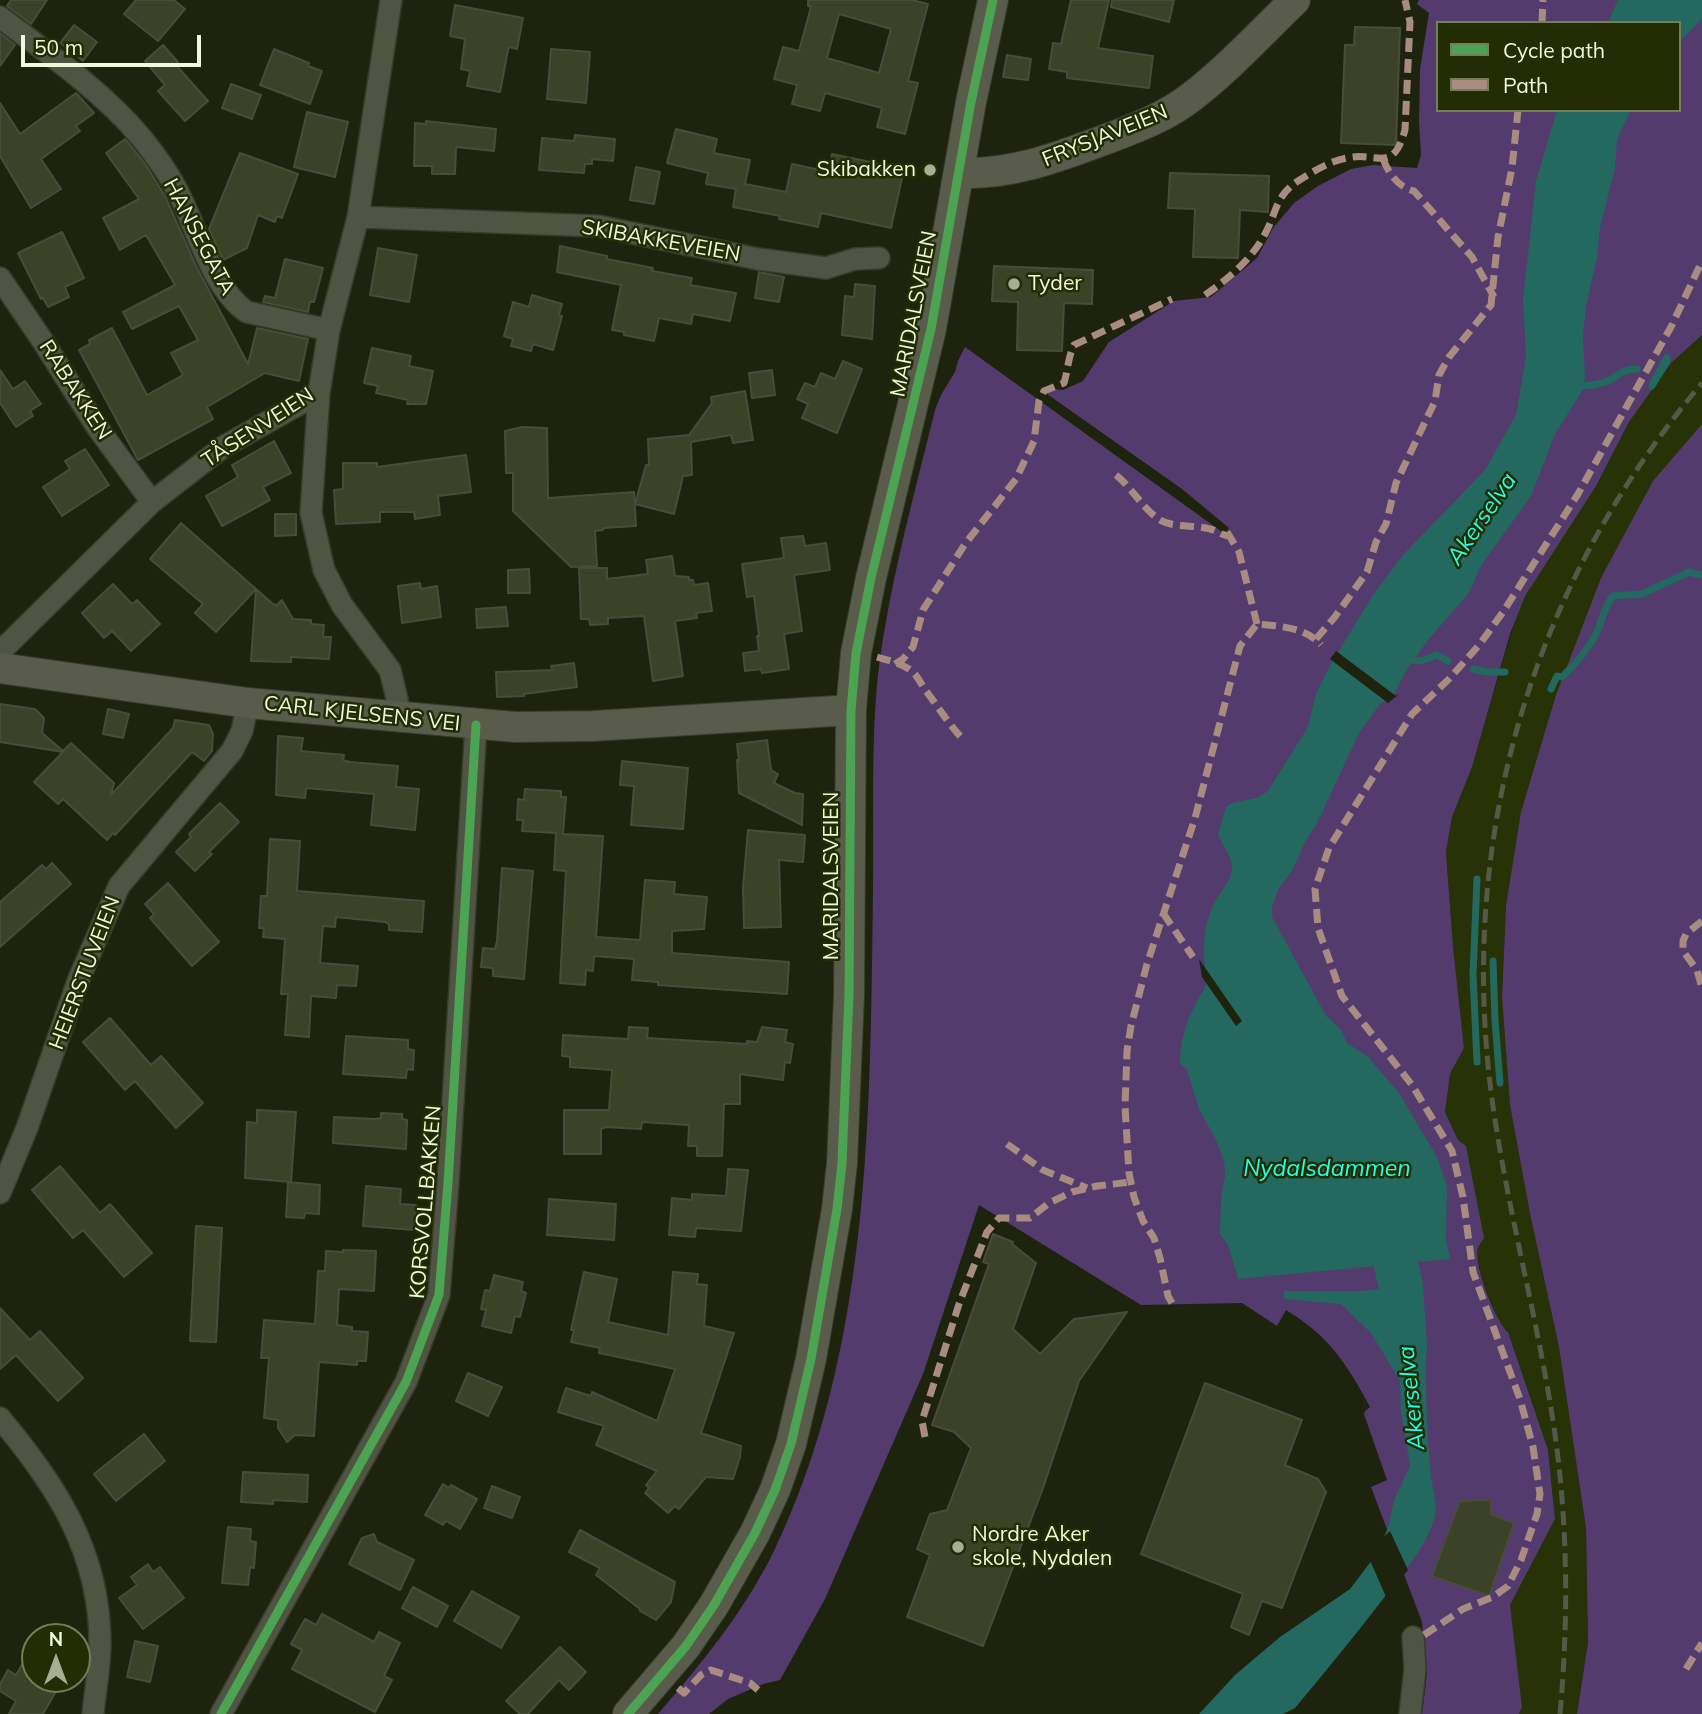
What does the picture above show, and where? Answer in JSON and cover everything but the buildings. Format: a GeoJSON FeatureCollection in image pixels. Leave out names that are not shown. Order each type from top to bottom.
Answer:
{"type":"FeatureCollection","features":[{"type":"Feature","properties":{"kind":"main road","name":"MARIDALSVEIEN"},"geometry":{"type":"LineString","coordinates":[[628,1714],[686,1646],[714,1605],[755,1533],[775,1490],[791,1444],[811,1359],[837,1209],[844,1126],[849,995],[851,710],[862,619],[931,329],[971,102],[993,0]]}},
{"type":"Feature","properties":{"kind":"main road","name":"FRYSJAVEIEN"},"geometry":{"type":"LineString","coordinates":[[959,173],[1007,170],[1055,159],[1164,114],[1209,83],[1295,0]]}},
{"type":"Feature","properties":{"kind":"main road","name":"CARL KJELSENS VEI"},"geometry":{"type":"LineString","coordinates":[[0,668],[248,703],[476,725],[593,726],[851,710]]}},
{"type":"Feature","properties":{"kind":"street","name":"TÅSENVEIEN"},"geometry":{"type":"LineString","coordinates":[[0,652],[152,502],[223,447],[319,393],[329,330],[358,217],[391,0]]}},
{"type":"Feature","properties":{"kind":"street","name":"HANSEGATA"},"geometry":{"type":"LineString","coordinates":[[0,17],[57,60],[140,135],[180,194],[223,288],[236,305],[247,313],[329,330]]}},
{"type":"Feature","properties":{"kind":"street","name":"SKIBAKKEVEIEN"},"geometry":{"type":"LineString","coordinates":[[358,217],[598,226],[758,259],[826,268],[855,259],[878,258]]}},
{"type":"Feature","properties":{"kind":"street","name":"RABAKKEN"},"geometry":{"type":"LineString","coordinates":[[0,278],[97,427],[152,502]]}},
{"type":"Feature","properties":{"kind":"street"},"geometry":{"type":"LineString","coordinates":[[319,393],[311,513],[324,570],[342,605],[390,670],[397,699],[396,718]]}},
{"type":"Feature","properties":{"kind":"street","name":"HEIERSTUVEIEN"},"geometry":{"type":"LineString","coordinates":[[0,1193],[27,1128],[78,981],[119,886],[232,751],[242,731],[248,703]]}},
{"type":"Feature","properties":{"kind":"street","name":"KORSVOLLBAKKEN"},"geometry":{"type":"LineString","coordinates":[[220,1714],[406,1382],[439,1295],[476,725]]}},
{"type":"Feature","properties":{"kind":"street"},"geometry":{"type":"LineString","coordinates":[[0,1418],[56,1492],[83,1545],[95,1590],[100,1645],[93,1714]]}},
{"type":"Feature","properties":{"kind":"street"},"geometry":{"type":"LineString","coordinates":[[1410,1714],[1415,1670],[1413,1637]]}},
{"type":"Feature","properties":{"kind":"shaded area"},"geometry":{"type":"Polygon","coordinates":[[[1419,0],[1702,0],[1702,335],[1671,363],[1629,422],[1596,486],[1525,596],[1510,634],[1472,767],[1452,817],[1446,852],[1464,1048],[1450,1074],[1445,1112],[1458,1140],[1466,1146],[1484,1238],[1477,1256],[1482,1279],[1492,1305],[1508,1332],[1548,1450],[1555,1519],[1510,1605],[1522,1707],[1519,1714],[1422,1714],[1427,1674],[1422,1622],[1371,1487],[1387,1480],[1364,1414],[1370,1407],[1345,1364],[1314,1330],[1286,1310],[1277,1326],[1242,1303],[1141,1305],[979,1205],[923,1374],[825,1599],[780,1680],[728,1699],[709,1714],[658,1714],[720,1637],[773,1553],[806,1475],[830,1394],[847,1312],[859,1228],[866,1143],[870,1058],[873,761],[877,684],[887,615],[902,546],[941,395],[955,372],[965,347],[1225,534],[1229,528],[1182,489],[1047,394],[1053,389],[1063,390],[1083,381],[1109,342],[1174,301],[1211,297],[1257,258],[1273,228],[1294,203],[1318,186],[1351,169],[1373,165],[1417,168],[1421,155],[1420,69],[1429,13],[1417,4],[1419,0]]]}},
{"type":"Feature","properties":{"kind":"shaded area"},"geometry":{"type":"Polygon","coordinates":[[[1702,335],[1702,424],[1653,482],[1506,906],[1502,997],[1510,1105],[1559,1347],[1586,1528],[1588,1642],[1577,1714],[1519,1714],[1522,1707],[1510,1605],[1555,1519],[1548,1450],[1508,1332],[1499,1321],[1483,1281],[1458,1140],[1445,1112],[1450,1074],[1464,1048],[1446,852],[1452,817],[1472,767],[1519,607],[1531,584],[1596,486],[1629,422],[1671,363],[1702,335]]]}},
{"type":"Feature","properties":{"kind":"shaded area"},"geometry":{"type":"Polygon","coordinates":[[[1702,424],[1702,1714],[1577,1714],[1588,1642],[1586,1528],[1559,1347],[1510,1105],[1502,997],[1506,906],[1521,812],[1556,695],[1601,578],[1653,481],[1702,424]]]}},
{"type":"Feature","properties":{"kind":"water"},"geometry":{"type":"Polygon","coordinates":[[[1618,0],[1702,0],[1702,19],[1681,40],[1681,21],[1609,21],[1618,0]]]}},
{"type":"Feature","properties":{"kind":"water","name":"Nydalsdammen"},"geometry":{"type":"Polygon","coordinates":[[[1556,112],[1630,112],[1617,139],[1615,168],[1600,228],[1597,257],[1586,306],[1583,335],[1585,377],[1582,391],[1555,434],[1531,496],[1482,564],[1468,594],[1428,640],[1407,669],[1394,694],[1380,704],[1359,733],[1318,821],[1292,871],[1279,888],[1272,906],[1272,917],[1326,1016],[1341,1030],[1347,1043],[1367,1056],[1399,1093],[1438,1159],[1447,1187],[1446,1239],[1450,1259],[1238,1279],[1228,1245],[1220,1234],[1224,1161],[1199,1109],[1187,1070],[1180,1063],[1187,1022],[1206,986],[1206,925],[1232,869],[1231,860],[1218,834],[1226,807],[1232,803],[1257,798],[1268,791],[1308,727],[1316,694],[1329,667],[1373,595],[1403,555],[1485,470],[1516,415],[1526,357],[1523,300],[1536,181],[1556,112]]]}},
{"type":"Feature","properties":{"kind":"water"},"geometry":{"type":"Polygon","coordinates":[[[1664,355],[1671,357],[1670,363],[1654,389],[1650,390],[1648,385],[1664,355]]]}},
{"type":"Feature","properties":{"kind":"water"},"geometry":{"type":"Polygon","coordinates":[[[1405,1286],[1420,1306],[1425,1328],[1428,1446],[1436,1505],[1431,1529],[1410,1564],[1376,1609],[1295,1708],[1283,1714],[1199,1714],[1235,1675],[1280,1637],[1350,1589],[1375,1556],[1388,1528],[1394,1500],[1410,1466],[1401,1411],[1400,1381],[1371,1333],[1341,1304],[1284,1299],[1284,1291],[1361,1291],[1405,1286]]]}},
{"type":"Feature","properties":{"kind":"pier"},"geometry":{"type":"Polygon","coordinates":[[[1336,651],[1396,696],[1398,693],[1397,696],[1388,703],[1330,659],[1336,651]]]}},
{"type":"Feature","properties":{"kind":"pier"},"geometry":{"type":"Polygon","coordinates":[[[1199,959],[1242,1021],[1236,1026],[1202,977],[1199,959]]]}},
{"type":"Feature","properties":{"kind":"pier"},"geometry":{"type":"Polygon","coordinates":[[[1390,1531],[1408,1570],[1386,1597],[1369,1558],[1377,1543],[1390,1531]]]}},
{"type":"Feature","properties":{"kind":"waterway"},"geometry":{"type":"LineString","coordinates":[[1576,387],[1602,383],[1623,372],[1637,369]]}},
{"type":"Feature","properties":{"kind":"waterway"},"geometry":{"type":"LineString","coordinates":[[1551,689],[1557,676],[1562,677],[1590,644],[1613,596],[1642,594],[1689,572],[1702,575]]}},
{"type":"Feature","properties":{"kind":"waterway"},"geometry":{"type":"LineString","coordinates":[[1405,659],[1421,661],[1437,655],[1448,661]]}},
{"type":"Feature","properties":{"kind":"waterway"},"geometry":{"type":"LineString","coordinates":[[1473,669],[1505,672]]}},
{"type":"Feature","properties":{"kind":"waterway"},"geometry":{"type":"LineString","coordinates":[[1477,879],[1473,975],[1477,1062]]}},
{"type":"Feature","properties":{"kind":"waterway"},"geometry":{"type":"LineString","coordinates":[[1493,961],[1500,1083]]}},
{"type":"Feature","properties":{"kind":"waterway","name":"Akerselva"},"geometry":{"type":"LineString","coordinates":[[1396,1265],[1401,1287],[1405,1347]]}},
{"type":"Feature","properties":{"kind":"railway"},"geometry":{"type":"LineString","coordinates":[[1560,1714],[1566,1582],[1557,1449],[1544,1368],[1496,1126],[1485,1025],[1485,926],[1495,828],[1516,732],[1547,639],[1589,550],[1641,464],[1702,383]]}},
{"type":"Feature","properties":{"kind":"marked path"},"geometry":{"type":"LineString","coordinates":[[1205,295],[1246,261],[1265,234],[1281,199],[1290,187],[1321,167],[1341,159],[1383,158],[1395,152],[1405,130],[1410,22],[1405,0]]}},
{"type":"Feature","properties":{"kind":"marked path"},"geometry":{"type":"LineString","coordinates":[[1542,21],[1543,0]]}},
{"type":"Feature","properties":{"kind":"marked path"},"geometry":{"type":"LineString","coordinates":[[1316,639],[1367,572],[1376,542],[1386,524],[1396,483],[1435,401],[1439,375],[1449,357],[1491,305],[1498,237],[1512,168],[1518,112]]}},
{"type":"Feature","properties":{"kind":"marked path"},"geometry":{"type":"LineString","coordinates":[[1383,159],[1395,179],[1414,191],[1472,257],[1494,297]]}},
{"type":"Feature","properties":{"kind":"marked path"},"geometry":{"type":"LineString","coordinates":[[1424,1635],[1463,1609],[1493,1597],[1508,1586],[1521,1560],[1537,1514],[1540,1494],[1533,1447],[1520,1399],[1473,1272],[1463,1197],[1452,1151],[1412,1085],[1342,996],[1318,928],[1315,889],[1329,848],[1412,714],[1449,679],[1480,644],[1578,494],[1672,325],[1702,261]]}},
{"type":"Feature","properties":{"kind":"marked path"},"geometry":{"type":"LineString","coordinates":[[895,664],[913,647],[923,610],[965,544],[1016,479],[1034,441],[1039,401],[1044,391],[1064,383],[1074,345],[1172,299]]}},
{"type":"Feature","properties":{"kind":"marked path"},"geometry":{"type":"LineString","coordinates":[[1116,475],[1151,513],[1163,521],[1231,536]]}},
{"type":"Feature","properties":{"kind":"marked path"},"geometry":{"type":"LineString","coordinates":[[1227,532],[1239,552],[1257,624]]}},
{"type":"Feature","properties":{"kind":"marked path"},"geometry":{"type":"LineString","coordinates":[[1172,1303],[1154,1238],[1143,1221],[1129,1173],[1125,1106],[1127,1051],[1131,1026],[1147,964],[1195,818],[1240,646],[1257,624],[1300,631],[1321,645]]}},
{"type":"Feature","properties":{"kind":"marked path"},"geometry":{"type":"LineString","coordinates":[[877,657],[898,663],[912,671],[964,740]]}},
{"type":"Feature","properties":{"kind":"marked path"},"geometry":{"type":"LineString","coordinates":[[1163,913],[1193,957]]}},
{"type":"Feature","properties":{"kind":"marked path"},"geometry":{"type":"LineString","coordinates":[[1702,921],[1686,934],[1683,941],[1683,951],[1697,970],[1702,988]]}},
{"type":"Feature","properties":{"kind":"marked path"},"geometry":{"type":"LineString","coordinates":[[1007,1144],[1043,1170],[1087,1188]]}},
{"type":"Feature","properties":{"kind":"marked path"},"geometry":{"type":"LineString","coordinates":[[925,1437],[922,1421],[959,1304],[987,1232],[999,1218],[1030,1218],[1049,1203],[1072,1192],[1131,1182]]}},
{"type":"Feature","properties":{"kind":"marked path"},"geometry":{"type":"LineString","coordinates":[[1686,1669],[1702,1643]]}},
{"type":"Feature","properties":{"kind":"marked path"},"geometry":{"type":"LineString","coordinates":[[678,1688],[684,1693],[701,1675],[711,1670],[750,1683],[758,1690]]}},
{"type":"Feature","properties":{"kind":"cycle path"},"geometry":{"type":"LineString","coordinates":[[628,1714],[686,1646],[714,1605],[755,1533],[775,1490],[791,1444],[811,1359],[837,1209],[842,1163],[849,995],[851,710],[856,653],[871,578],[931,329],[971,102],[993,0]]}},
{"type":"Feature","properties":{"kind":"cycle path"},"geometry":{"type":"LineString","coordinates":[[221,1714],[406,1382],[439,1295],[476,725]]}},
{"type":"Feature","properties":{"kind":"place","name":"Skibakken"},"geometry":{"type":"Point","coordinates":[930,170]}},
{"type":"Feature","properties":{"kind":"place","name":"Tyder"},"geometry":{"type":"Point","coordinates":[1014,284]}},
{"type":"Feature","properties":{"kind":"place","name":"Nordre Aker skole, Nydalen"},"geometry":{"type":"Point","coordinates":[958,1547]}}]}
